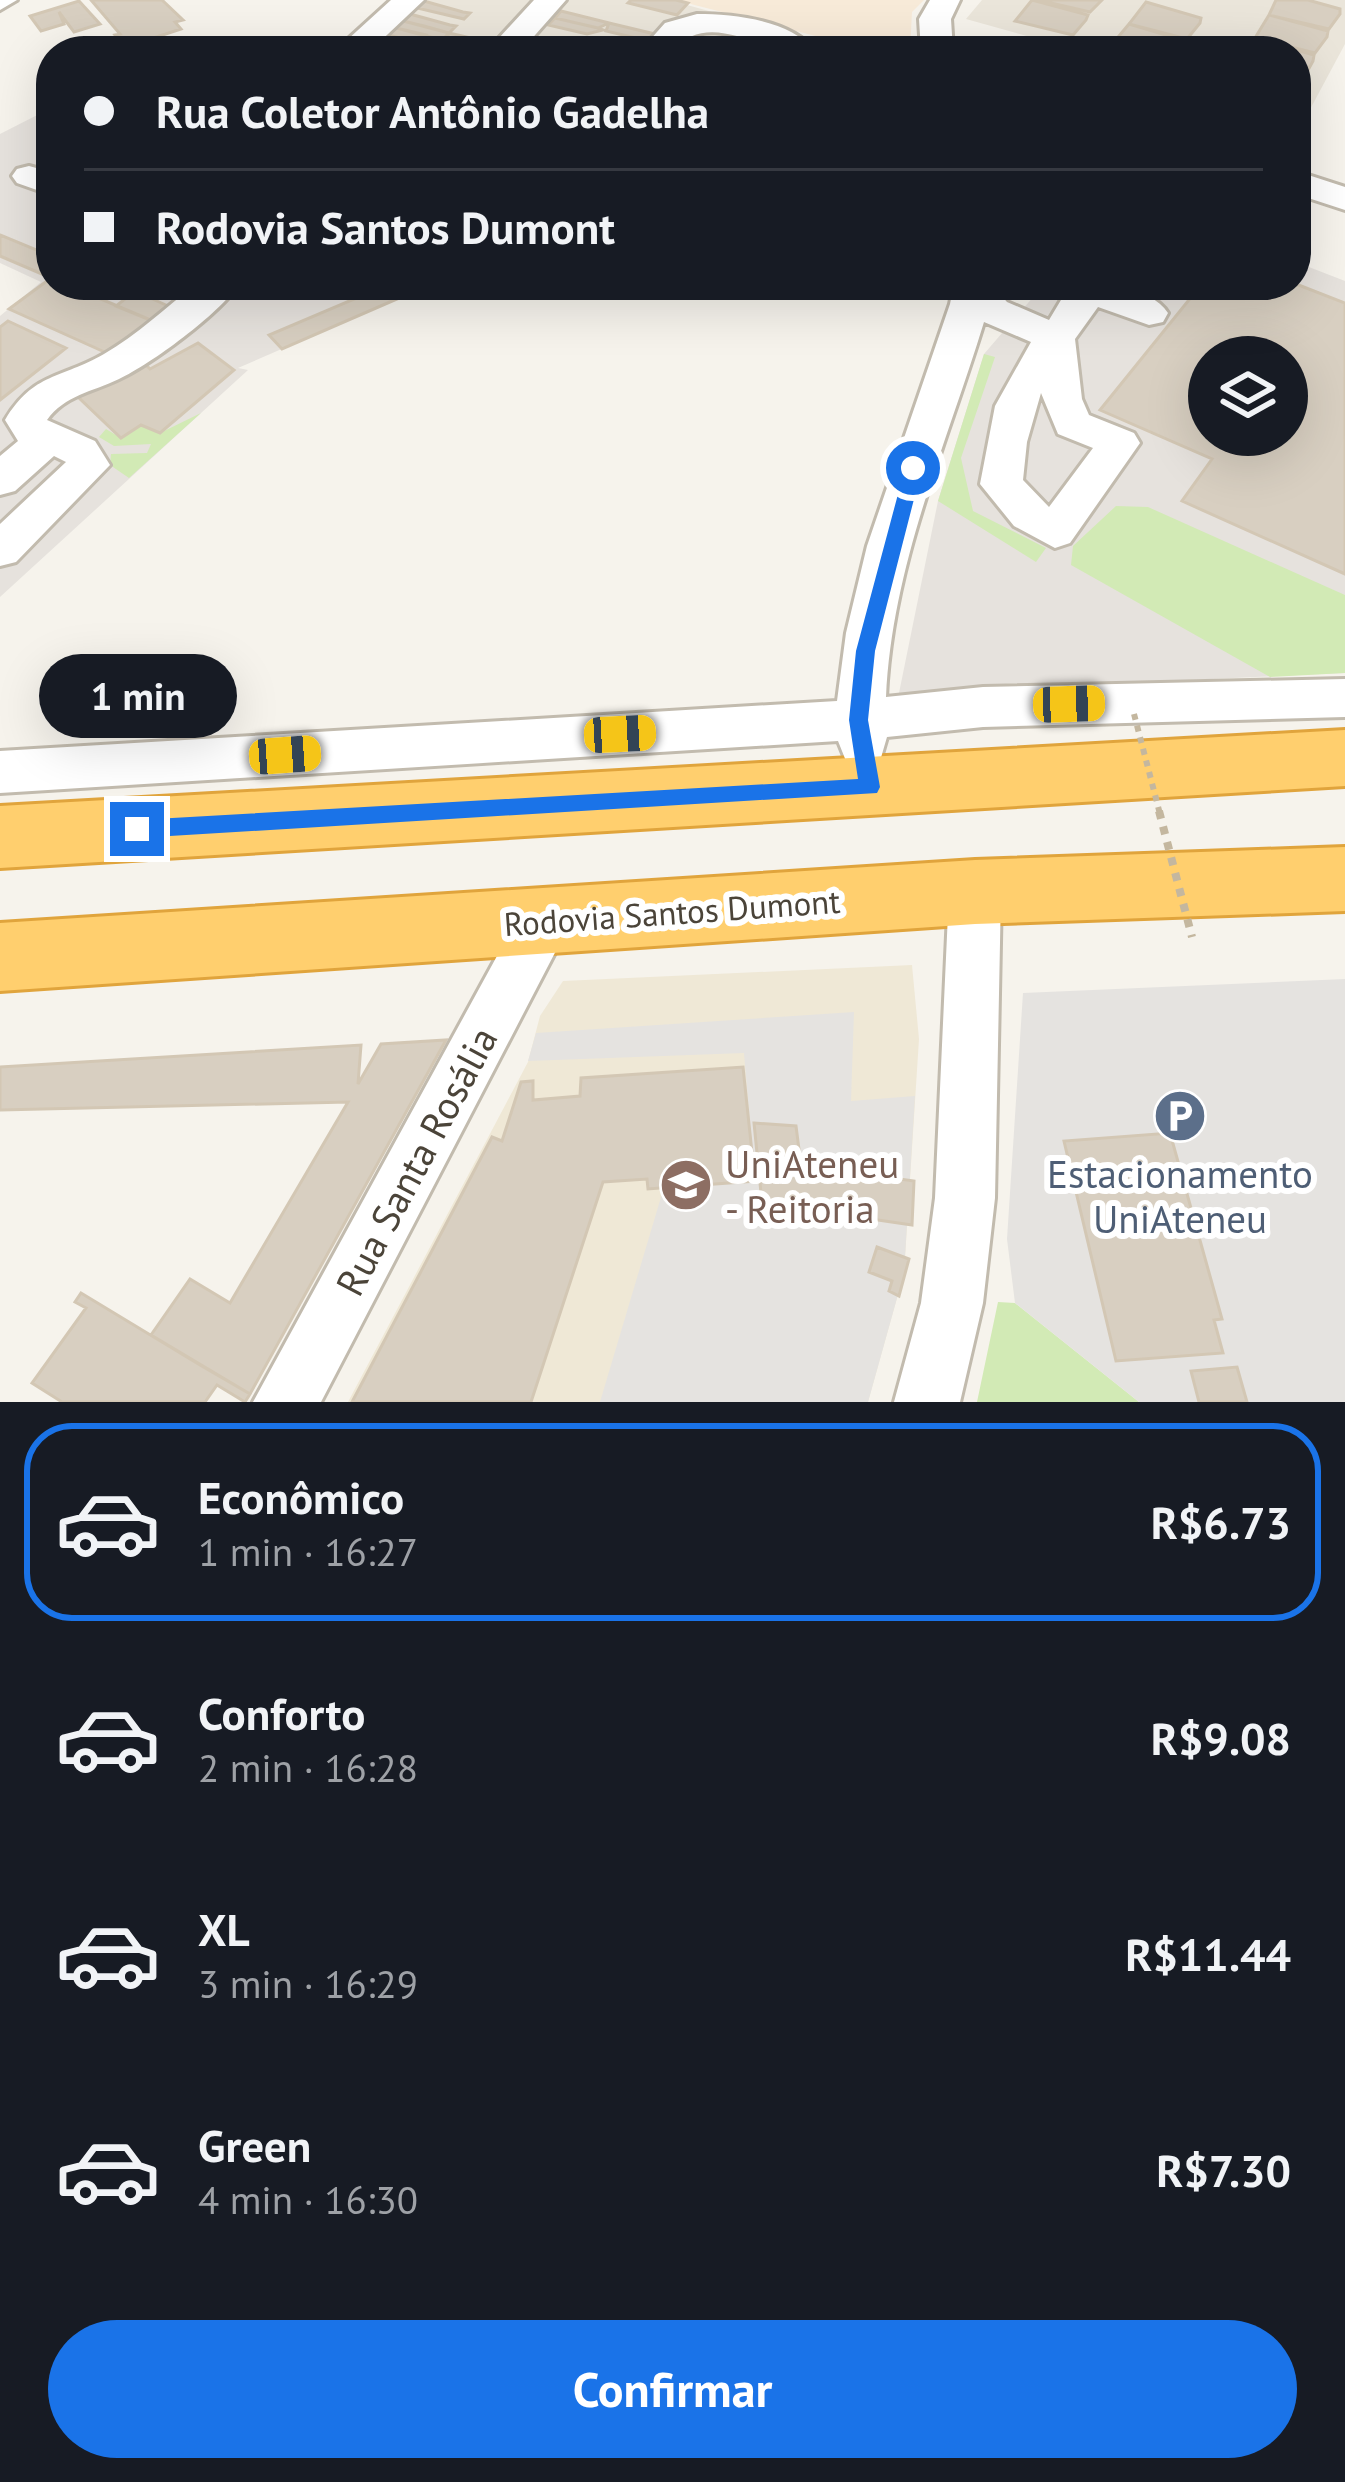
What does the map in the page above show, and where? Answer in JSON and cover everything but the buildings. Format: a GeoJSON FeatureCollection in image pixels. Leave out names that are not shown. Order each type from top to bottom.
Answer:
{"type":"FeatureCollection","features":[{"type":"Feature","properties":{"kind":"highway"},"geometry":{"type":"LineString","coordinates":[[0,837],[1345,758]]}},
{"type":"Feature","properties":{"kind":"highway","name":"Rodovia Santos Dumont"},"geometry":{"type":"LineString","coordinates":[[0,957],[975,892],[1345,880]]}},
{"type":"Feature","properties":{"kind":"street"},"geometry":{"type":"LineString","coordinates":[[368,36],[409,0]]}},
{"type":"Feature","properties":{"kind":"street"},"geometry":{"type":"LineString","coordinates":[[936,36],[935,19],[945,0]]}},
{"type":"Feature","properties":{"kind":"street"},"geometry":{"type":"LineString","coordinates":[[517,36],[548,4]]}},
{"type":"Feature","properties":{"kind":"street"},"geometry":{"type":"LineString","coordinates":[[670,36],[677,28],[701,23],[762,36]]}},
{"type":"Feature","properties":{"kind":"street"},"geometry":{"type":"LineString","coordinates":[[1311,187],[1345,199]]}},
{"type":"Feature","properties":{"kind":"street"},"geometry":{"type":"LineString","coordinates":[[0,480],[46,392],[68,380],[106,370],[194,300]]}},
{"type":"Feature","properties":{"kind":"street"},"geometry":{"type":"LineString","coordinates":[[870,787],[859,720],[866,651],[922,436],[963,330],[967,300]]}},
{"type":"Feature","properties":{"kind":"street"},"geometry":{"type":"LineString","coordinates":[[982,300],[993,311],[1083,300],[1148,315]]}},
{"type":"Feature","properties":{"kind":"street"},"geometry":{"type":"LineString","coordinates":[[0,550],[89,465],[80,452],[24,430]]}},
{"type":"Feature","properties":{"kind":"street"},"geometry":{"type":"LineString","coordinates":[[0,772],[859,720],[983,707],[1345,698]]}},
{"type":"Feature","properties":{"kind":"street"},"geometry":{"type":"LineString","coordinates":[[927,1402],[952,1304],[965,1198],[975,892]]}},
{"type":"Feature","properties":{"kind":"street","name":"Rua Santa Rosália"},"geometry":{"type":"LineString","coordinates":[[286,1402],[545,920]]}},
{"type":"Feature","properties":{"kind":"path"},"geometry":{"type":"LineString","coordinates":[[1134,714],[1192,937]]}},
{"type":"Feature","properties":{"kind":"shaded area"},"geometry":{"type":"Polygon","coordinates":[[[420,0],[669,0],[800,36],[378,36],[420,0]]]}},
{"type":"Feature","properties":{"kind":"shaded area"},"geometry":{"type":"Polygon","coordinates":[[[675,0],[924,0],[912,12],[911,36],[815,36],[675,0]]]}},
{"type":"Feature","properties":{"kind":"shaded area"},"geometry":{"type":"Polygon","coordinates":[[[982,0],[1345,0],[1345,44],[1311,108],[1311,36],[1027,36],[966,19],[982,0]]]}},
{"type":"Feature","properties":{"kind":"shaded area"},"geometry":{"type":"Polygon","coordinates":[[[36,116],[36,280],[0,263],[0,134],[36,116]]]}},
{"type":"Feature","properties":{"kind":"shaded area"},"geometry":{"type":"Polygon","coordinates":[[[1311,268],[1345,281],[1345,673],[899,693],[938,501],[984,354],[1031,300],[1311,300],[1311,268]]]}},
{"type":"Feature","properties":{"kind":"shaded area"},"geometry":{"type":"Polygon","coordinates":[[[36,286],[36,300],[394,300],[238,368],[248,370],[0,597],[0,316],[36,286]]]}},
{"type":"Feature","properties":{"kind":"shaded area","name":"UniAteneu - Reitoria"},"geometry":{"type":"Polygon","coordinates":[[[912,965],[919,1039],[904,1273],[868,1402],[348,1402],[528,1062],[540,1016],[563,981],[912,965]]]}},
{"type":"Feature","properties":{"kind":"shaded area","name":"Estacionamento UniAteneu"},"geometry":{"type":"Polygon","coordinates":[[[1345,979],[1345,1402],[1139,1402],[1015,1303],[1007,1239],[1023,993],[1345,979]]]}},
{"type":"Feature","properties":{"kind":"shaded area"},"geometry":{"type":"Polygon","coordinates":[[[854,1012],[851,1101],[915,1096],[904,1273],[868,1402],[600,1402],[667,1177],[754,1171],[744,1053],[528,1061],[536,1033],[854,1012]]]}},
{"type":"Feature","properties":{"kind":"green space"},"geometry":{"type":"Polygon","coordinates":[[[984,354],[995,357],[961,458],[973,511],[1046,548],[1036,562],[938,501],[984,354]]]}},
{"type":"Feature","properties":{"kind":"green space"},"geometry":{"type":"Polygon","coordinates":[[[201,413],[129,478],[110,465],[111,454],[147,453],[151,444],[114,446],[99,437],[106,429],[121,438],[141,425],[160,433],[201,413]]]}},
{"type":"Feature","properties":{"kind":"green space"},"geometry":{"type":"Polygon","coordinates":[[[1116,506],[1148,507],[1345,595],[1345,673],[1270,677],[1071,565],[1073,546],[1116,506]]]}},
{"type":"Feature","properties":{"kind":"green space"},"geometry":{"type":"Polygon","coordinates":[[[998,1302],[1015,1303],[1139,1402],[977,1402],[998,1302]]]}},
{"type":"Feature","properties":{"kind":"place","name":"Estacionamento UniAteneu"},"geometry":{"type":"Point","coordinates":[1180,1116]}},
{"type":"Feature","properties":{"kind":"place","name":"UniAteneu - Reitoria"},"geometry":{"type":"Point","coordinates":[686,1185]}},
{"type":"Feature","properties":{"kind":"route"},"geometry":{"type":"LineString","coordinates":[[137,829],[870,787],[859,720],[866,651],[913,468]]}}]}
